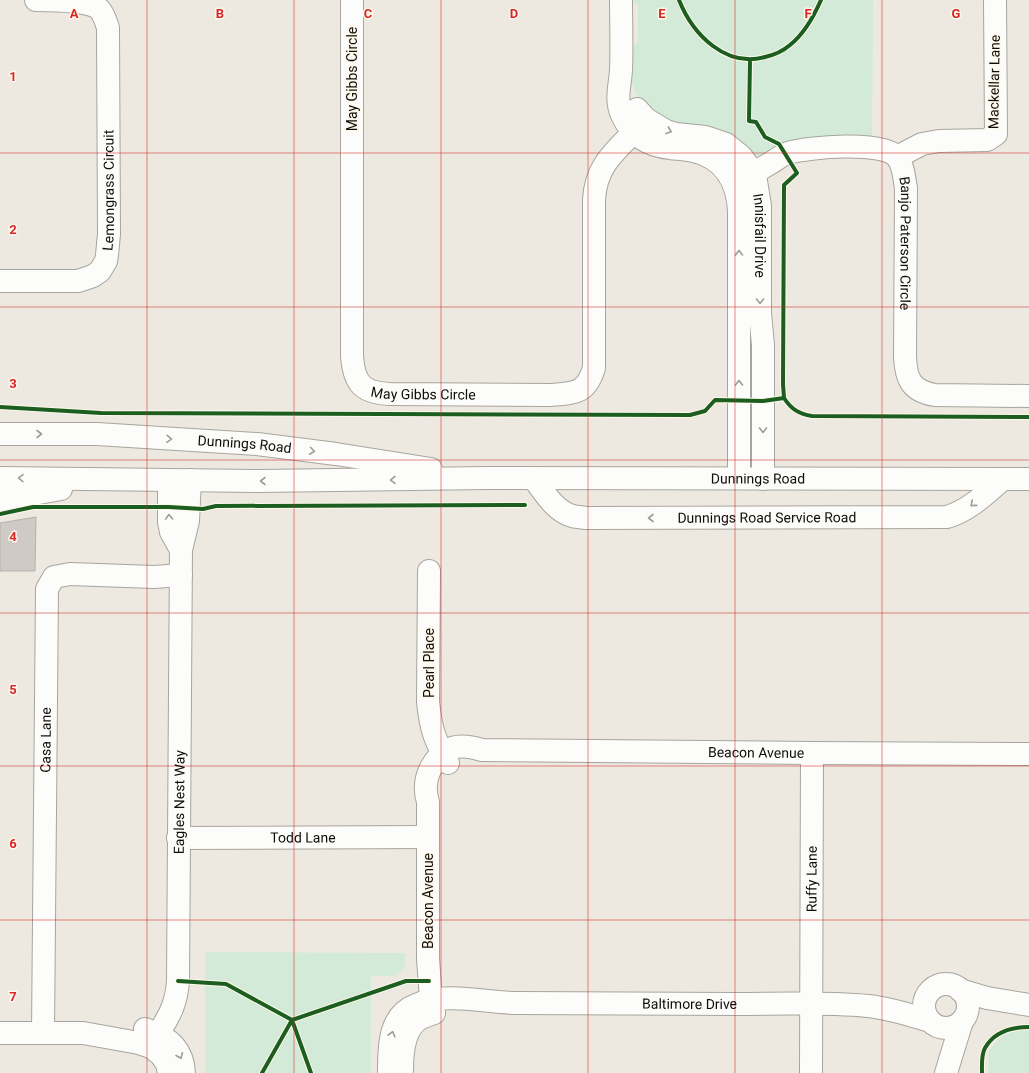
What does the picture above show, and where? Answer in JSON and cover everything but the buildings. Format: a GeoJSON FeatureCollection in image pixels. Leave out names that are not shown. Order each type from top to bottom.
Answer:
{"type":"FeatureCollection","features":[{"type":"Feature","properties":{"kind":"street","name":"Lemongrass Circuit"},"geometry":{"type":"LineString","coordinates":[[0,281],[78,281],[93,276],[98,272],[103,267],[107,255],[109,38],[102,13],[104,4],[92,4],[78,1],[36,0]]}},
{"type":"Feature","properties":{"kind":"street","name":"May Gibbs Circle"},"geometry":{"type":"LineString","coordinates":[[352,0],[352,356],[353,367],[358,382],[371,391],[390,394],[550,395],[567,394],[583,388],[588,382],[594,368],[594,200],[596,182],[608,160],[640,126]]}},
{"type":"Feature","properties":{"kind":"street","name":"Innisfail Drive"},"geometry":{"type":"LineString","coordinates":[[621,0],[621,71],[618,91],[619,104],[626,123],[640,126],[656,126],[676,134],[705,137],[726,144],[741,156],[753,172],[756,181],[760,206],[760,314],[763,345],[763,478]]}},
{"type":"Feature","properties":{"kind":"street","name":"Mackellar Lane"},"geometry":{"type":"LineString","coordinates":[[897,157],[922,144],[939,141],[987,140],[996,134],[995,0]]}},
{"type":"Feature","properties":{"kind":"street","name":"Innisfail Drive"},"geometry":{"type":"LineString","coordinates":[[640,126],[643,140],[655,145],[669,148],[693,150],[712,158],[721,165],[733,182],[739,200],[739,478]]}},
{"type":"Feature","properties":{"kind":"street","name":"Banjo Paterson Circle"},"geometry":{"type":"LineString","coordinates":[[733,182],[786,154],[804,149],[864,147],[885,149],[897,157],[902,168],[906,188],[905,357],[907,373],[911,383],[921,392],[935,395],[1029,396]]}},
{"type":"Feature","properties":{"kind":"street","name":"Dunnings Road"},"geometry":{"type":"LineString","coordinates":[[0,434],[97,434],[257,444],[336,454],[488,478]]}},
{"type":"Feature","properties":{"kind":"street","name":"Dunnings Road"},"geometry":{"type":"LineString","coordinates":[[0,478],[169,481],[488,478],[1029,479]]}},
{"type":"Feature","properties":{"kind":"street","name":"Dunnings Road Service Road"},"geometry":{"type":"LineString","coordinates":[[534,479],[551,502],[559,509],[571,516],[585,518],[947,517],[959,514],[968,508],[1003,479]]}},
{"type":"Feature","properties":{"kind":"street"},"geometry":{"type":"LineString","coordinates":[[0,500],[118,480]]}},
{"type":"Feature","properties":{"kind":"street","name":"Eagles Nest Way"},"geometry":{"type":"LineString","coordinates":[[155,1040],[172,1010],[177,991],[181,550],[188,521],[190,480]]}},
{"type":"Feature","properties":{"kind":"street","name":"Eagles Nest Way"},"geometry":{"type":"LineString","coordinates":[[169,481],[169,522],[171,532],[181,550]]}},
{"type":"Feature","properties":{"kind":"street","name":"Pearl Place"},"geometry":{"type":"LineString","coordinates":[[429,571],[428,702],[432,728],[437,743],[445,757]]}},
{"type":"Feature","properties":{"kind":"street","name":"Casa Lane"},"geometry":{"type":"LineString","coordinates":[[43,1033],[47,589],[54,577],[65,575],[154,577],[181,575]]}},
{"type":"Feature","properties":{"kind":"street","name":"Beacon Avenue"},"geometry":{"type":"LineString","coordinates":[[433,1006],[428,959],[428,802],[436,789],[445,757],[454,759],[474,755],[482,750],[1029,754]]}},
{"type":"Feature","properties":{"kind":"street","name":"Ruffy Lane"},"geometry":{"type":"LineString","coordinates":[[811,1073],[812,753]]}},
{"type":"Feature","properties":{"kind":"street","name":"Todd Lane"},"geometry":{"type":"LineString","coordinates":[[178,838],[428,837]]}},
{"type":"Feature","properties":{"kind":"street"},"geometry":{"type":"LineString","coordinates":[[942,984],[954,985],[964,995],[967,1003],[967,1012],[962,1020],[945,1073],[938,1042],[924,1007],[926,997],[929,992],[942,984]]}},
{"type":"Feature","properties":{"kind":"street"},"geometry":{"type":"LineString","coordinates":[[960,990],[987,998],[1029,1005]]}},
{"type":"Feature","properties":{"kind":"street","name":"Baltimore Drive"},"geometry":{"type":"LineString","coordinates":[[870,1006],[929,992]]}},
{"type":"Feature","properties":{"kind":"street","name":"Baltimore Drive"},"geometry":{"type":"LineString","coordinates":[[389,1073],[390,1038],[394,1026],[408,1009],[415,1005],[433,1006],[456,1011],[510,1003],[811,1004],[870,1006],[908,1014],[930,1021]]}},
{"type":"Feature","properties":{"kind":"street"},"geometry":{"type":"LineString","coordinates":[[930,1021],[939,1027],[946,1028],[954,1026],[962,1020],[1029,1005]]}},
{"type":"Feature","properties":{"kind":"street","name":"Baltimore Drive"},"geometry":{"type":"LineString","coordinates":[[402,1073],[404,1044],[411,1028],[433,1006]]}},
{"type":"Feature","properties":{"kind":"street"},"geometry":{"type":"LineString","coordinates":[[0,1033],[83,1033],[139,1043],[155,1040],[168,1040],[176,1048],[181,1059],[184,1073]]}},
{"type":"Feature","properties":{"kind":"street"},"geometry":{"type":"LineString","coordinates":[[155,1040],[161,1055],[167,1064],[169,1073]]}},
{"type":"Feature","properties":{"kind":"green space"},"geometry":{"type":"Polygon","coordinates":[[[632,0],[873,0],[872,140],[754,156],[682,129],[642,104],[636,94],[632,83],[630,50],[638,41],[638,6],[632,0]]]}},
{"type":"Feature","properties":{"kind":"green space"},"geometry":{"type":"Polygon","coordinates":[[[205,952],[405,953],[405,967],[395,976],[371,976],[371,1073],[205,1073],[205,952]]]}},
{"type":"Feature","properties":{"kind":"green space"},"geometry":{"type":"Polygon","coordinates":[[[1021,1030],[1029,1030],[1029,1073],[988,1073],[989,1050],[1004,1034],[1021,1030]]]}},
{"type":"Feature","properties":{"kind":"cycle path"},"geometry":{"type":"LineString","coordinates":[[679,0],[693,25],[713,46],[724,53],[737,58],[751,59],[772,55],[781,51],[795,41],[808,24],[821,0]]}},
{"type":"Feature","properties":{"kind":"cycle path"},"geometry":{"type":"LineString","coordinates":[[750,60],[749,121],[756,122],[765,137],[779,144],[797,173],[784,185],[784,398]]}},
{"type":"Feature","properties":{"kind":"cycle path"},"geometry":{"type":"LineString","coordinates":[[0,407],[101,413],[690,415],[705,411],[715,400],[763,401],[784,398],[796,410],[803,414],[812,416],[1029,417]]}},
{"type":"Feature","properties":{"kind":"cycle path"},"geometry":{"type":"LineString","coordinates":[[0,514],[33,507],[169,507],[203,509],[216,506],[525,505]]}},
{"type":"Feature","properties":{"kind":"cycle path"},"geometry":{"type":"LineString","coordinates":[[178,981],[226,984],[292,1020],[311,1073]]}},
{"type":"Feature","properties":{"kind":"cycle path"},"geometry":{"type":"LineString","coordinates":[[262,1073],[292,1020],[406,981],[429,981]]}},
{"type":"Feature","properties":{"kind":"cycle path"},"geometry":{"type":"LineString","coordinates":[[982,1073],[983,1054],[985,1048],[993,1038],[1010,1029],[1029,1027]]}}]}
